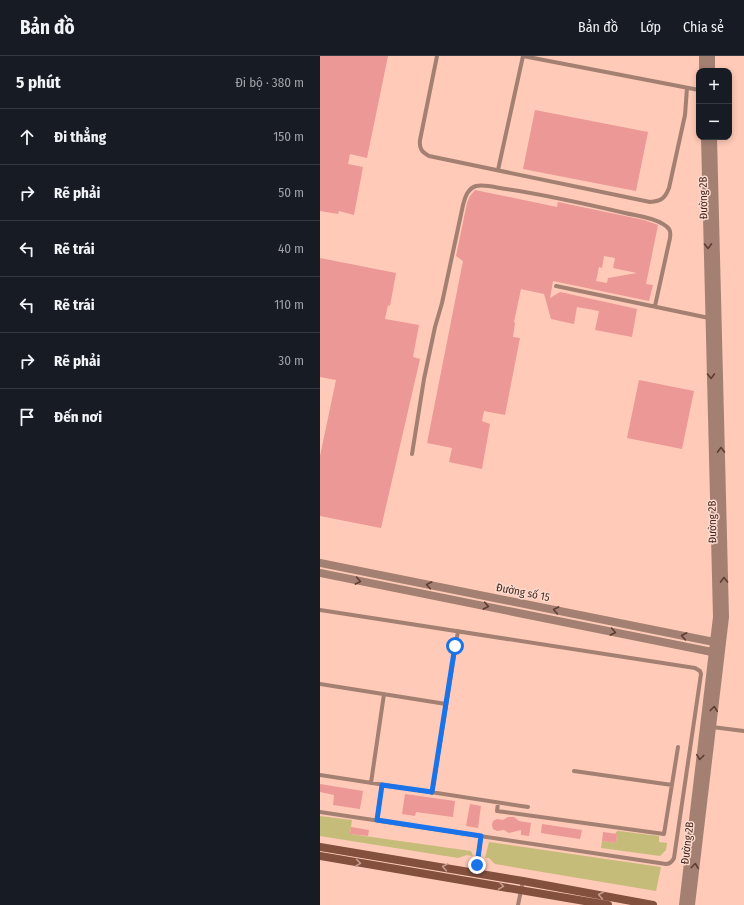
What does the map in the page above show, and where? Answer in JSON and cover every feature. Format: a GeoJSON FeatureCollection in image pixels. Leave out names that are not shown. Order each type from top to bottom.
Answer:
{"type":"FeatureCollection","features":[{"type":"Feature","properties":{"kind":"street"},"geometry":{"type":"LineString","coordinates":[[703,56],[703,68]]}},
{"type":"Feature","properties":{"kind":"street"},"geometry":{"type":"LineString","coordinates":[[711,56],[711,68]]}},
{"type":"Feature","properties":{"kind":"street","name":"Đường 2B"},"geometry":{"type":"LineString","coordinates":[[691,905],[712,727],[718,642],[705,140]]}},
{"type":"Feature","properties":{"kind":"street","name":"Đường 2B"},"geometry":{"type":"LineString","coordinates":[[713,140],[725,618],[718,642]]}},
{"type":"Feature","properties":{"kind":"street","name":"Đường số 15"},"geometry":{"type":"LineString","coordinates":[[320,563],[718,642]]}},
{"type":"Feature","properties":{"kind":"street","name":"Đường số 15"},"geometry":{"type":"LineString","coordinates":[[320,573],[717,653]]}},
{"type":"Feature","properties":{"kind":"street","name":"Đường 2B"},"geometry":{"type":"LineString","coordinates":[[683,905],[717,653]]}},
{"type":"Feature","properties":{"kind":"street"},"geometry":{"type":"LineString","coordinates":[[320,846],[653,905]]}},
{"type":"Feature","properties":{"kind":"street"},"geometry":{"type":"LineString","coordinates":[[320,856],[608,905]]}},
{"type":"Feature","properties":{"kind":"street"},"geometry":{"type":"LineString","coordinates":[[475,882],[476,873]]}},
{"type":"Feature","properties":{"kind":"lane"},"geometry":{"type":"LineString","coordinates":[[437,56],[420,140],[420,148],[423,153],[429,156],[650,202],[657,202],[662,199],[666,195],[669,188],[685,114],[687,88]]}},
{"type":"Feature","properties":{"kind":"lane"},"geometry":{"type":"LineString","coordinates":[[498,170],[523,56],[696,90]]}},
{"type":"Feature","properties":{"kind":"lane"},"geometry":{"type":"LineString","coordinates":[[412,454],[424,379],[435,327],[442,303],[463,205],[466,194],[471,188],[477,186],[487,186],[520,191],[602,208],[663,223],[671,231],[656,306]]}},
{"type":"Feature","properties":{"kind":"lane"},"geometry":{"type":"LineString","coordinates":[[556,286],[710,318]]}},
{"type":"Feature","properties":{"kind":"lane"},"geometry":{"type":"LineString","coordinates":[[320,610],[696,668],[701,674],[674,858],[671,863],[666,864],[320,812]]}},
{"type":"Feature","properties":{"kind":"lane"},"geometry":{"type":"LineString","coordinates":[[432,792],[458,631]]}},
{"type":"Feature","properties":{"kind":"lane"},"geometry":{"type":"LineString","coordinates":[[320,684],[446,704]]}},
{"type":"Feature","properties":{"kind":"lane"},"geometry":{"type":"LineString","coordinates":[[371,783],[384,694]]}},
{"type":"Feature","properties":{"kind":"lane"},"geometry":{"type":"LineString","coordinates":[[712,727],[744,731]]}},
{"type":"Feature","properties":{"kind":"lane"},"geometry":{"type":"LineString","coordinates":[[498,802],[497,811],[664,834],[678,748]]}},
{"type":"Feature","properties":{"kind":"lane"},"geometry":{"type":"LineString","coordinates":[[574,771],[672,785]]}},
{"type":"Feature","properties":{"kind":"lane"},"geometry":{"type":"LineString","coordinates":[[320,775],[528,807]]}},
{"type":"Feature","properties":{"kind":"lane"},"geometry":{"type":"LineString","coordinates":[[377,820],[382,785]]}},
{"type":"Feature","properties":{"kind":"lane"},"geometry":{"type":"LineString","coordinates":[[476,873],[481,836]]}},
{"type":"Feature","properties":{"kind":"lane"},"geometry":{"type":"LineString","coordinates":[[518,905],[523,881]]}},
{"type":"Feature","properties":{"kind":"shaded area"},"geometry":{"type":"Polygon","coordinates":[[[320,56],[744,56],[744,905],[320,905],[320,56]]]}},
{"type":"Feature","properties":{"kind":"shaded area"},"geometry":{"type":"Polygon","coordinates":[[[320,816],[352,820],[350,834],[471,851],[473,856],[467,855],[458,858],[320,836],[320,816]]]}},
{"type":"Feature","properties":{"kind":"shaded area"},"geometry":{"type":"Polygon","coordinates":[[[617,831],[659,836],[659,842],[667,843],[666,850],[660,856],[601,848],[602,841],[616,843],[617,834],[615,834],[617,831]]]}},
{"type":"Feature","properties":{"kind":"shaded area"},"geometry":{"type":"Polygon","coordinates":[[[489,842],[661,867],[656,891],[495,864],[489,858],[485,858],[489,842]]]}},
{"type":"Feature","properties":{"kind":"building"},"geometry":{"type":"Polygon","coordinates":[[[320,56],[388,56],[367,158],[350,154],[348,164],[363,167],[354,215],[339,211],[338,214],[320,211],[320,56]]]}},
{"type":"Feature","properties":{"kind":"building"},"geometry":{"type":"Polygon","coordinates":[[[535,110],[648,132],[636,191],[523,169],[535,110]]]}},
{"type":"Feature","properties":{"kind":"building"},"geometry":{"type":"Polygon","coordinates":[[[475,190],[557,207],[558,202],[644,220],[658,225],[646,284],[653,285],[649,301],[553,281],[550,298],[560,292],[637,309],[632,337],[595,330],[599,311],[577,307],[574,324],[551,319],[544,294],[521,289],[514,322],[513,337],[520,338],[505,415],[484,411],[482,421],[490,424],[482,469],[449,462],[452,448],[427,443],[463,261],[456,256],[467,203],[475,190]],[[604,256],[602,268],[599,267],[596,281],[607,283],[608,278],[637,273],[613,268],[615,258],[604,256]]]}},
{"type":"Feature","properties":{"kind":"building"},"geometry":{"type":"Polygon","coordinates":[[[320,258],[396,273],[390,306],[388,305],[385,319],[419,325],[413,357],[420,359],[381,528],[320,516],[320,456],[336,380],[320,377],[320,258]]]}},
{"type":"Feature","properties":{"kind":"building"},"geometry":{"type":"Polygon","coordinates":[[[639,380],[694,391],[682,449],[627,438],[639,380]]]}},
{"type":"Feature","properties":{"kind":"building"},"geometry":{"type":"Polygon","coordinates":[[[320,784],[363,791],[360,809],[333,805],[334,795],[320,792],[320,784]]]}},
{"type":"Feature","properties":{"kind":"building"},"geometry":{"type":"Polygon","coordinates":[[[405,794],[455,801],[453,817],[416,812],[415,816],[402,814],[405,794]]]}},
{"type":"Feature","properties":{"kind":"building"},"geometry":{"type":"Polygon","coordinates":[[[470,804],[481,806],[478,828],[466,826],[470,804]]]}},
{"type":"Feature","properties":{"kind":"building"},"geometry":{"type":"Polygon","coordinates":[[[508,817],[514,817],[519,821],[531,823],[529,836],[521,835],[521,830],[509,833],[504,830],[497,831],[493,829],[493,821],[497,819],[503,820],[508,817]]]}},
{"type":"Feature","properties":{"kind":"building"},"geometry":{"type":"Polygon","coordinates":[[[542,824],[582,830],[580,839],[541,833],[542,824]]]}},
{"type":"Feature","properties":{"kind":"building"},"geometry":{"type":"Polygon","coordinates":[[[351,827],[369,830],[368,836],[350,834],[351,827]]]}},
{"type":"Feature","properties":{"kind":"building"},"geometry":{"type":"Polygon","coordinates":[[[603,832],[617,834],[616,843],[602,841],[603,832]]]}},
{"type":"Feature","properties":{"kind":"route"},"geometry":{"type":"LineString","coordinates":[[455,646],[432,792],[382,785],[377,820],[481,836],[477,865]]}}]}
